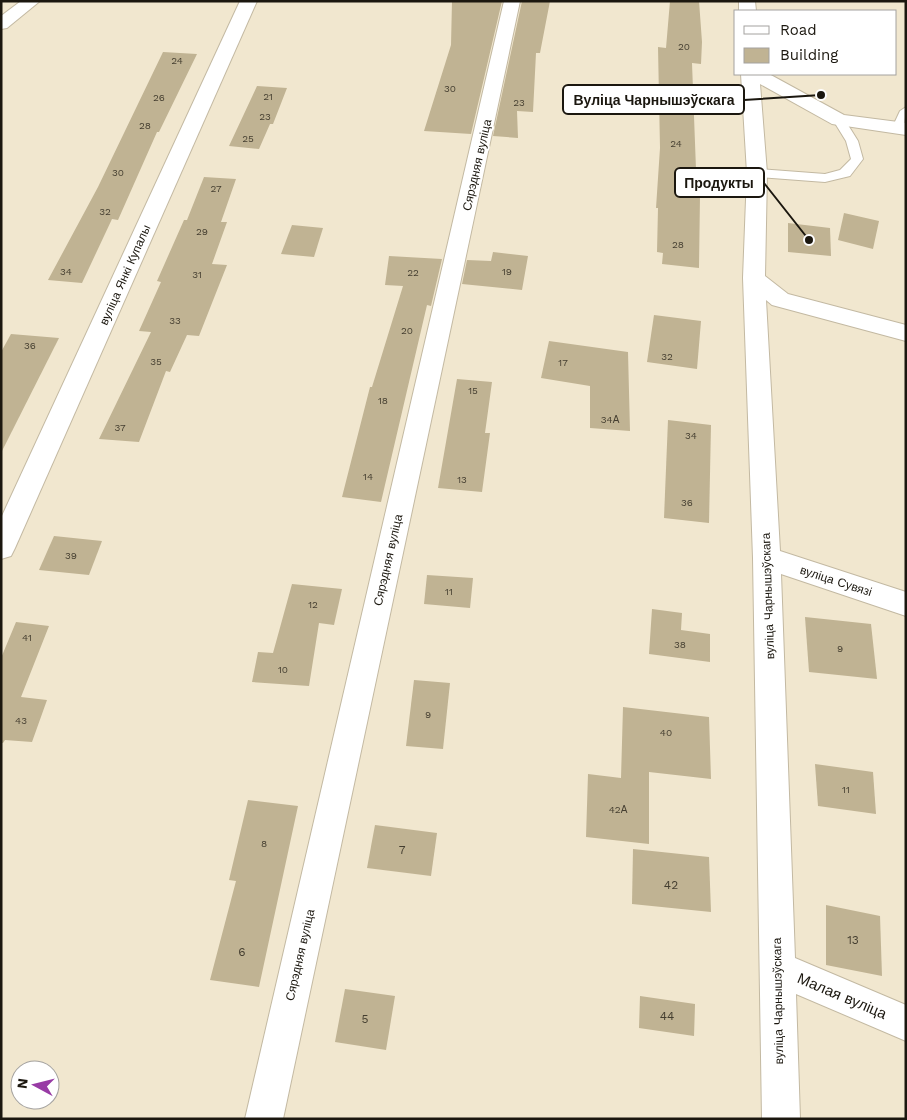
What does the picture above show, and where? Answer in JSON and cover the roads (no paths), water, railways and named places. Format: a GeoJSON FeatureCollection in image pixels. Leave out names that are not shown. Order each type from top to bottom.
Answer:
{"type":"FeatureCollection","features":[{"type":"Feature","properties":{"kind":"street"},"geometry":{"type":"LineString","coordinates":[[1,24],[32,1]]}},
{"type":"Feature","properties":{"kind":"street","name":"вуліца Янкі Купалы"},"geometry":{"type":"LineString","coordinates":[[1,548],[249,1]]}},
{"type":"Feature","properties":{"kind":"street","name":"Сярэдняя вуліца"},"geometry":{"type":"LineString","coordinates":[[264,1119],[512,1]]}},
{"type":"Feature","properties":{"kind":"street","name":"вуліца Чарнышэўскага"},"geometry":{"type":"LineString","coordinates":[[750,75],[757,173],[754,278],[767,558],[781,1119]]}},
{"type":"Feature","properties":{"kind":"street"},"geometry":{"type":"LineString","coordinates":[[758,75],[839,120],[903,123]]}},
{"type":"Feature","properties":{"kind":"street"},"geometry":{"type":"LineString","coordinates":[[754,278],[780,300],[906,333]]}},
{"type":"Feature","properties":{"kind":"street","name":"вуліца Сувязі"},"geometry":{"type":"LineString","coordinates":[[767,558],[906,604]]}},
{"type":"Feature","properties":{"kind":"street","name":"Малая вуліца"},"geometry":{"type":"LineString","coordinates":[[778,970],[906,1023]]}},
{"type":"Feature","properties":{"kind":"lane"},"geometry":{"type":"LineString","coordinates":[[757,173],[825,178],[845,172],[857,158],[852,140],[839,120]]}},
{"type":"Feature","properties":{"kind":"place","name":"Вуліца Чарнышэўскага"},"geometry":{"type":"Point","coordinates":[821,95]}},
{"type":"Feature","properties":{"kind":"place","name":"Продукты"},"geometry":{"type":"Point","coordinates":[809,240]}}]}
